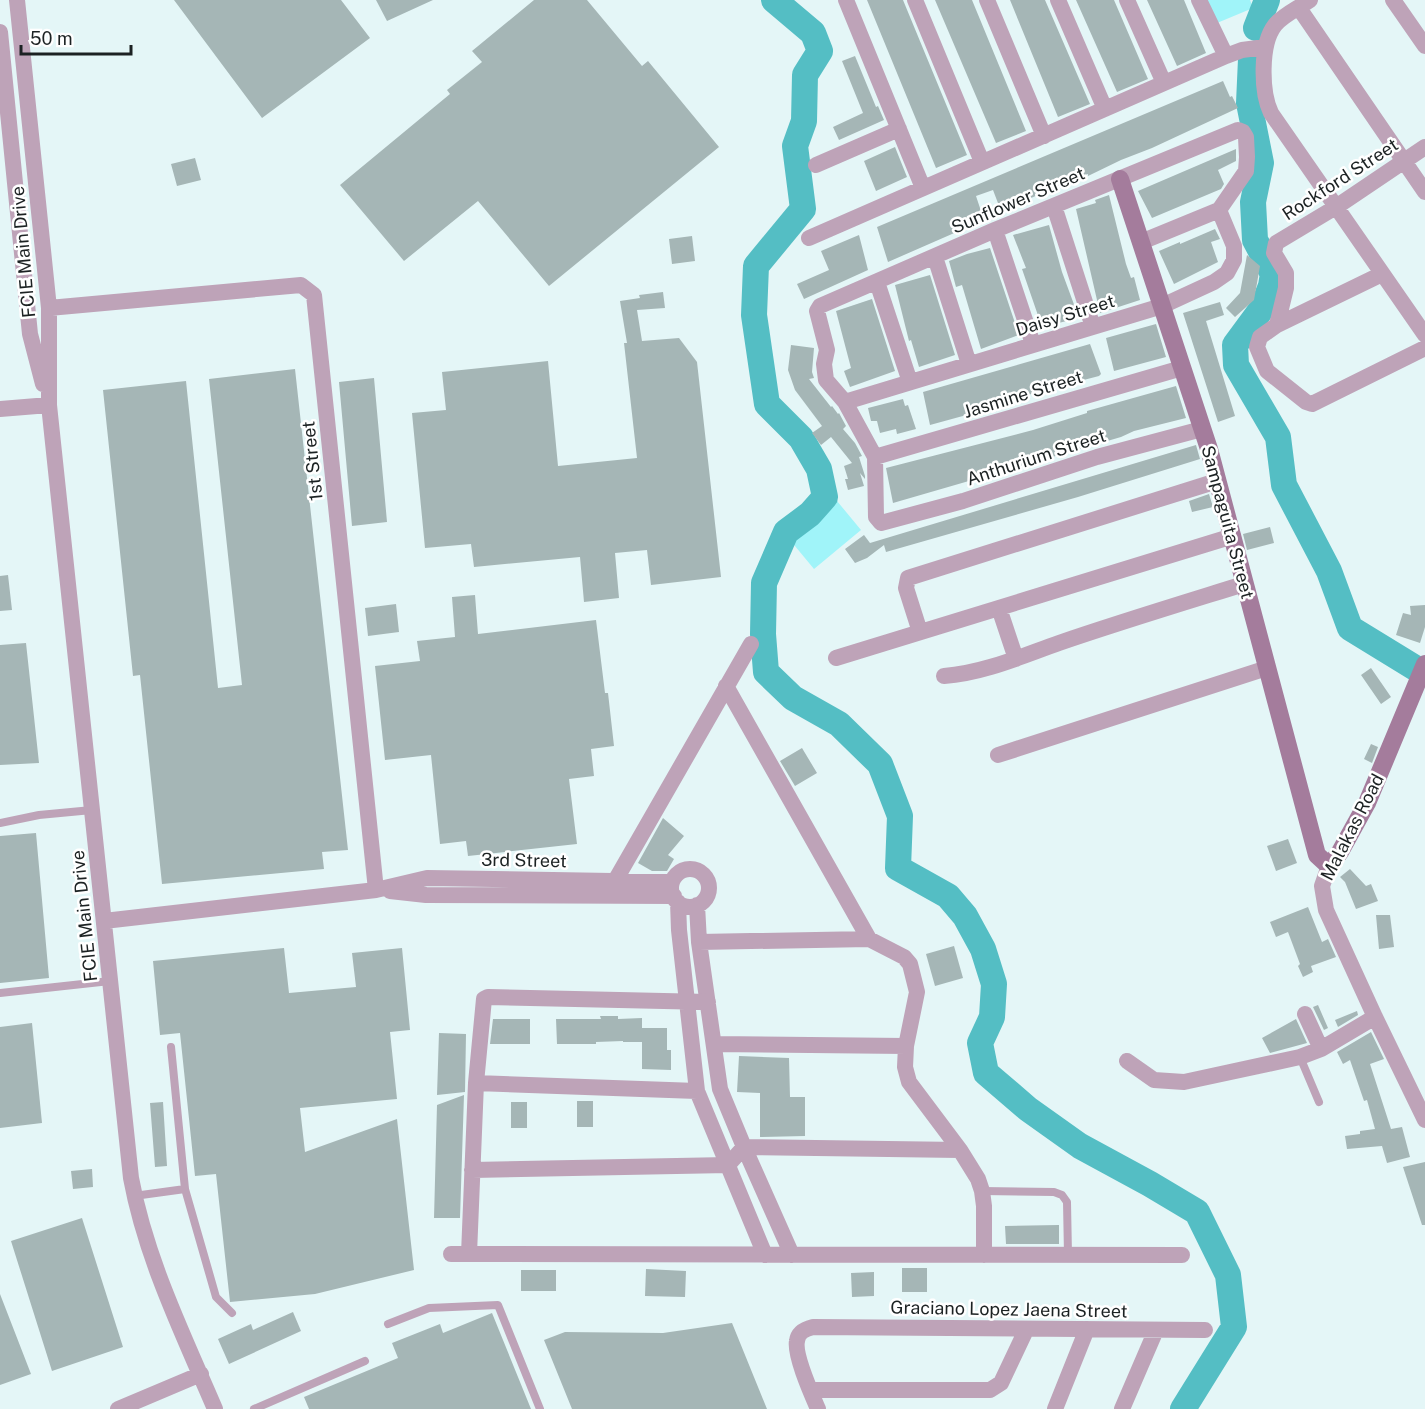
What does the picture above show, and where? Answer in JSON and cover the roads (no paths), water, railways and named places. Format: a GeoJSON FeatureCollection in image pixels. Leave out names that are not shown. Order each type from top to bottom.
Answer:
{"type":"FeatureCollection","features":[{"type":"Feature","properties":{"kind":"street","name":"FCIE Main Drive"},"geometry":{"type":"LineString","coordinates":[[17,0],[49,308],[49,405],[130,1178],[152,1259],[201,1374],[209,1407]]}},
{"type":"Feature","properties":{"kind":"street","name":"FCIE Main Drive"},"geometry":{"type":"LineString","coordinates":[[19,24],[26,0]]}},
{"type":"Feature","properties":{"kind":"street"},"geometry":{"type":"LineString","coordinates":[[846,0],[923,188]]}},
{"type":"Feature","properties":{"kind":"street"},"geometry":{"type":"LineString","coordinates":[[915,0],[982,162]]}},
{"type":"Feature","properties":{"kind":"street"},"geometry":{"type":"LineString","coordinates":[[987,0],[1044,136]]}},
{"type":"Feature","properties":{"kind":"street"},"geometry":{"type":"LineString","coordinates":[[1058,0],[1105,109]]}},
{"type":"Feature","properties":{"kind":"street"},"geometry":{"type":"LineString","coordinates":[[1127,0],[1164,83]]}},
{"type":"Feature","properties":{"kind":"street"},"geometry":{"type":"LineString","coordinates":[[1199,0],[1226,57]]}},
{"type":"Feature","properties":{"kind":"street"},"geometry":{"type":"LineString","coordinates":[[1393,0],[1425,46]]}},
{"type":"Feature","properties":{"kind":"street"},"geometry":{"type":"LineString","coordinates":[[809,238],[1164,83],[1226,57],[1255,48],[1277,23],[1305,4],[1425,192]]}},
{"type":"Feature","properties":{"kind":"street","name":"FCIE Main Drive"},"geometry":{"type":"LineString","coordinates":[[0,32],[30,334],[49,405]]}},
{"type":"Feature","properties":{"kind":"street"},"geometry":{"type":"LineString","coordinates":[[1255,48],[1266,103],[1425,335]]}},
{"type":"Feature","properties":{"kind":"street"},"geometry":{"type":"LineString","coordinates":[[816,165],[899,129]]}},
{"type":"Feature","properties":{"kind":"street","name":"Sunflower Street"},"geometry":{"type":"LineString","coordinates":[[845,402],[826,380],[824,364],[827,350],[817,311],[820,306],[995,230],[1238,130],[1246,137],[1248,157],[1246,171],[1219,210]]}},
{"type":"Feature","properties":{"kind":"street","name":"Rockford Street"},"geometry":{"type":"LineString","coordinates":[[1277,325],[1286,288],[1286,273],[1274,253],[1276,243],[1336,207],[1425,147]]}},
{"type":"Feature","properties":{"kind":"street","name":"Sampaguita Street"},"geometry":{"type":"LineString","coordinates":[[1120,179],[1202,429],[1233,536],[1317,855],[1329,866]]}},
{"type":"Feature","properties":{"kind":"street"},"geometry":{"type":"LineString","coordinates":[[1054,206],[1093,327]]}},
{"type":"Feature","properties":{"kind":"street"},"geometry":{"type":"LineString","coordinates":[[1141,242],[1219,210]]}},
{"type":"Feature","properties":{"kind":"street","name":"Daisy Street"},"geometry":{"type":"LineString","coordinates":[[845,402],[1162,306],[1214,282],[1227,273],[1234,260],[1234,246],[1219,210]]}},
{"type":"Feature","properties":{"kind":"street"},"geometry":{"type":"LineString","coordinates":[[995,230],[1033,344]]}},
{"type":"Feature","properties":{"kind":"street"},"geometry":{"type":"LineString","coordinates":[[935,257],[969,364]]}},
{"type":"Feature","properties":{"kind":"street"},"geometry":{"type":"LineString","coordinates":[[1382,274],[1277,325],[1260,337],[1257,347],[1267,371],[1306,402],[1312,404],[1425,348]]}},
{"type":"Feature","properties":{"kind":"street"},"geometry":{"type":"LineString","coordinates":[[877,282],[910,382]]}},
{"type":"Feature","properties":{"kind":"street","name":"1st Street"},"geometry":{"type":"LineString","coordinates":[[49,308],[301,285],[314,295],[376,890]]}},
{"type":"Feature","properties":{"kind":"street","name":"Jasmine Street"},"geometry":{"type":"LineString","coordinates":[[875,457],[1182,368]]}},
{"type":"Feature","properties":{"kind":"street"},"geometry":{"type":"LineString","coordinates":[[845,402],[875,457]]}},
{"type":"Feature","properties":{"kind":"street"},"geometry":{"type":"LineString","coordinates":[[0,409],[49,405]]}},
{"type":"Feature","properties":{"kind":"street","name":"Anthurium Street"},"geometry":{"type":"LineString","coordinates":[[875,457],[876,518],[881,523],[963,501],[1097,457],[1202,429]]}},
{"type":"Feature","properties":{"kind":"street"},"geometry":{"type":"LineString","coordinates":[[920,632],[906,588],[908,578],[1217,481]]}},
{"type":"Feature","properties":{"kind":"street"},"geometry":{"type":"LineString","coordinates":[[836,658],[1233,536]]}},
{"type":"Feature","properties":{"kind":"street"},"geometry":{"type":"LineString","coordinates":[[944,676],[962,675],[1016,659],[1244,584]]}},
{"type":"Feature","properties":{"kind":"street"},"geometry":{"type":"LineString","coordinates":[[999,608],[1016,659]]}},
{"type":"Feature","properties":{"kind":"street"},"geometry":{"type":"LineString","coordinates":[[615,888],[751,644]]}},
{"type":"Feature","properties":{"kind":"street","name":"Malakas Road"},"geometry":{"type":"LineString","coordinates":[[1425,664],[1367,803],[1340,852],[1329,866],[1322,886],[1326,910],[1425,1120]]}},
{"type":"Feature","properties":{"kind":"street"},"geometry":{"type":"LineString","coordinates":[[998,755],[1267,668]]}},
{"type":"Feature","properties":{"kind":"street"},"geometry":{"type":"LineString","coordinates":[[726,686],[869,939]]}},
{"type":"Feature","properties":{"kind":"street"},"geometry":{"type":"LineString","coordinates":[[675,893],[684,906],[698,905],[703,902],[709,892],[708,881],[695,869],[681,871],[675,893],[698,1091],[765,1255]]}},
{"type":"Feature","properties":{"kind":"street","name":"3rd Street"},"geometry":{"type":"LineString","coordinates":[[104,921],[376,890],[426,895],[615,888],[675,893]]}},
{"type":"Feature","properties":{"kind":"street"},"geometry":{"type":"LineString","coordinates":[[698,905],[699,942],[720,1089],[792,1255]]}},
{"type":"Feature","properties":{"kind":"street"},"geometry":{"type":"LineString","coordinates":[[699,942],[869,939],[904,957],[910,964],[917,992],[906,1046],[905,1067],[909,1082],[960,1150],[982,1191],[984,1255]]}},
{"type":"Feature","properties":{"kind":"street"},"geometry":{"type":"LineString","coordinates":[[469,1254],[476,1083],[483,1002],[488,997],[708,1002]]}},
{"type":"Feature","properties":{"kind":"street"},"geometry":{"type":"LineString","coordinates":[[1305,1014],[1321,1049]]}},
{"type":"Feature","properties":{"kind":"street"},"geometry":{"type":"LineString","coordinates":[[1127,1061],[1154,1080],[1184,1082],[1300,1057],[1321,1049],[1375,1017]]}},
{"type":"Feature","properties":{"kind":"street"},"geometry":{"type":"LineString","coordinates":[[714,1044],[906,1046]]}},
{"type":"Feature","properties":{"kind":"street"},"geometry":{"type":"LineString","coordinates":[[476,1083],[698,1091]]}},
{"type":"Feature","properties":{"kind":"street"},"geometry":{"type":"LineString","coordinates":[[472,1170],[728,1165],[744,1148],[960,1150]]}},
{"type":"Feature","properties":{"kind":"street"},"geometry":{"type":"LineString","coordinates":[[451,1254],[1182,1255]]}},
{"type":"Feature","properties":{"kind":"street","name":"Graciano Lopez Jaena Street"},"geometry":{"type":"LineString","coordinates":[[810,1390],[796,1342],[805,1329],[813,1327],[1205,1329]]}},
{"type":"Feature","properties":{"kind":"street"},"geometry":{"type":"LineString","coordinates":[[818,1409],[810,1390],[990,1390],[1001,1383],[1026,1329]]}},
{"type":"Feature","properties":{"kind":"street"},"geometry":{"type":"LineString","coordinates":[[1055,1409],[1087,1329]]}},
{"type":"Feature","properties":{"kind":"street"},"geometry":{"type":"LineString","coordinates":[[1122,1409],[1156,1330]]}},
{"type":"Feature","properties":{"kind":"street"},"geometry":{"type":"LineString","coordinates":[[118,1409],[201,1374]]}},
{"type":"Feature","properties":{"kind":"lane"},"geometry":{"type":"LineString","coordinates":[[0,823],[39,815],[92,810]]}},
{"type":"Feature","properties":{"kind":"lane"},"geometry":{"type":"LineString","coordinates":[[0,993],[110,981]]}},
{"type":"Feature","properties":{"kind":"lane"},"geometry":{"type":"LineString","coordinates":[[171,1047],[184,1189],[216,1296],[231,1313]]}},
{"type":"Feature","properties":{"kind":"lane"},"geometry":{"type":"LineString","coordinates":[[1300,1057],[1319,1102]]}},
{"type":"Feature","properties":{"kind":"lane"},"geometry":{"type":"LineString","coordinates":[[134,1196],[184,1189]]}},
{"type":"Feature","properties":{"kind":"lane"},"geometry":{"type":"LineString","coordinates":[[982,1191],[1053,1192],[1062,1195],[1067,1202],[1068,1255]]}},
{"type":"Feature","properties":{"kind":"lane"},"geometry":{"type":"LineString","coordinates":[[388,1324],[429,1308],[498,1305],[540,1409]]}},
{"type":"Feature","properties":{"kind":"lane"},"geometry":{"type":"LineString","coordinates":[[254,1409],[365,1360]]}},
{"type":"Feature","properties":{"kind":"waterway"},"geometry":{"type":"LineString","coordinates":[[774,0],[813,33],[820,51],[805,75],[804,121],[795,146],[803,209],[756,266],[754,315],[767,404],[801,438],[819,469],[825,497],[810,514],[786,532],[764,583],[763,634],[766,672],[793,698],[839,724],[880,764],[900,816],[898,868],[948,896],[965,916],[983,949],[994,984],[992,1017],[980,1043],[986,1073],[1028,1109],[1080,1146],[1197,1212],[1228,1275],[1234,1327],[1183,1409]]}},
{"type":"Feature","properties":{"kind":"waterway"},"geometry":{"type":"LineString","coordinates":[[1256,28],[1267,0]]}},
{"type":"Feature","properties":{"kind":"waterway"},"geometry":{"type":"LineString","coordinates":[[1251,59],[1249,103],[1261,163],[1253,202],[1255,240],[1273,274],[1263,307],[1235,345],[1236,365],[1278,437],[1284,485],[1329,571],[1350,628],[1425,674]]}}]}
